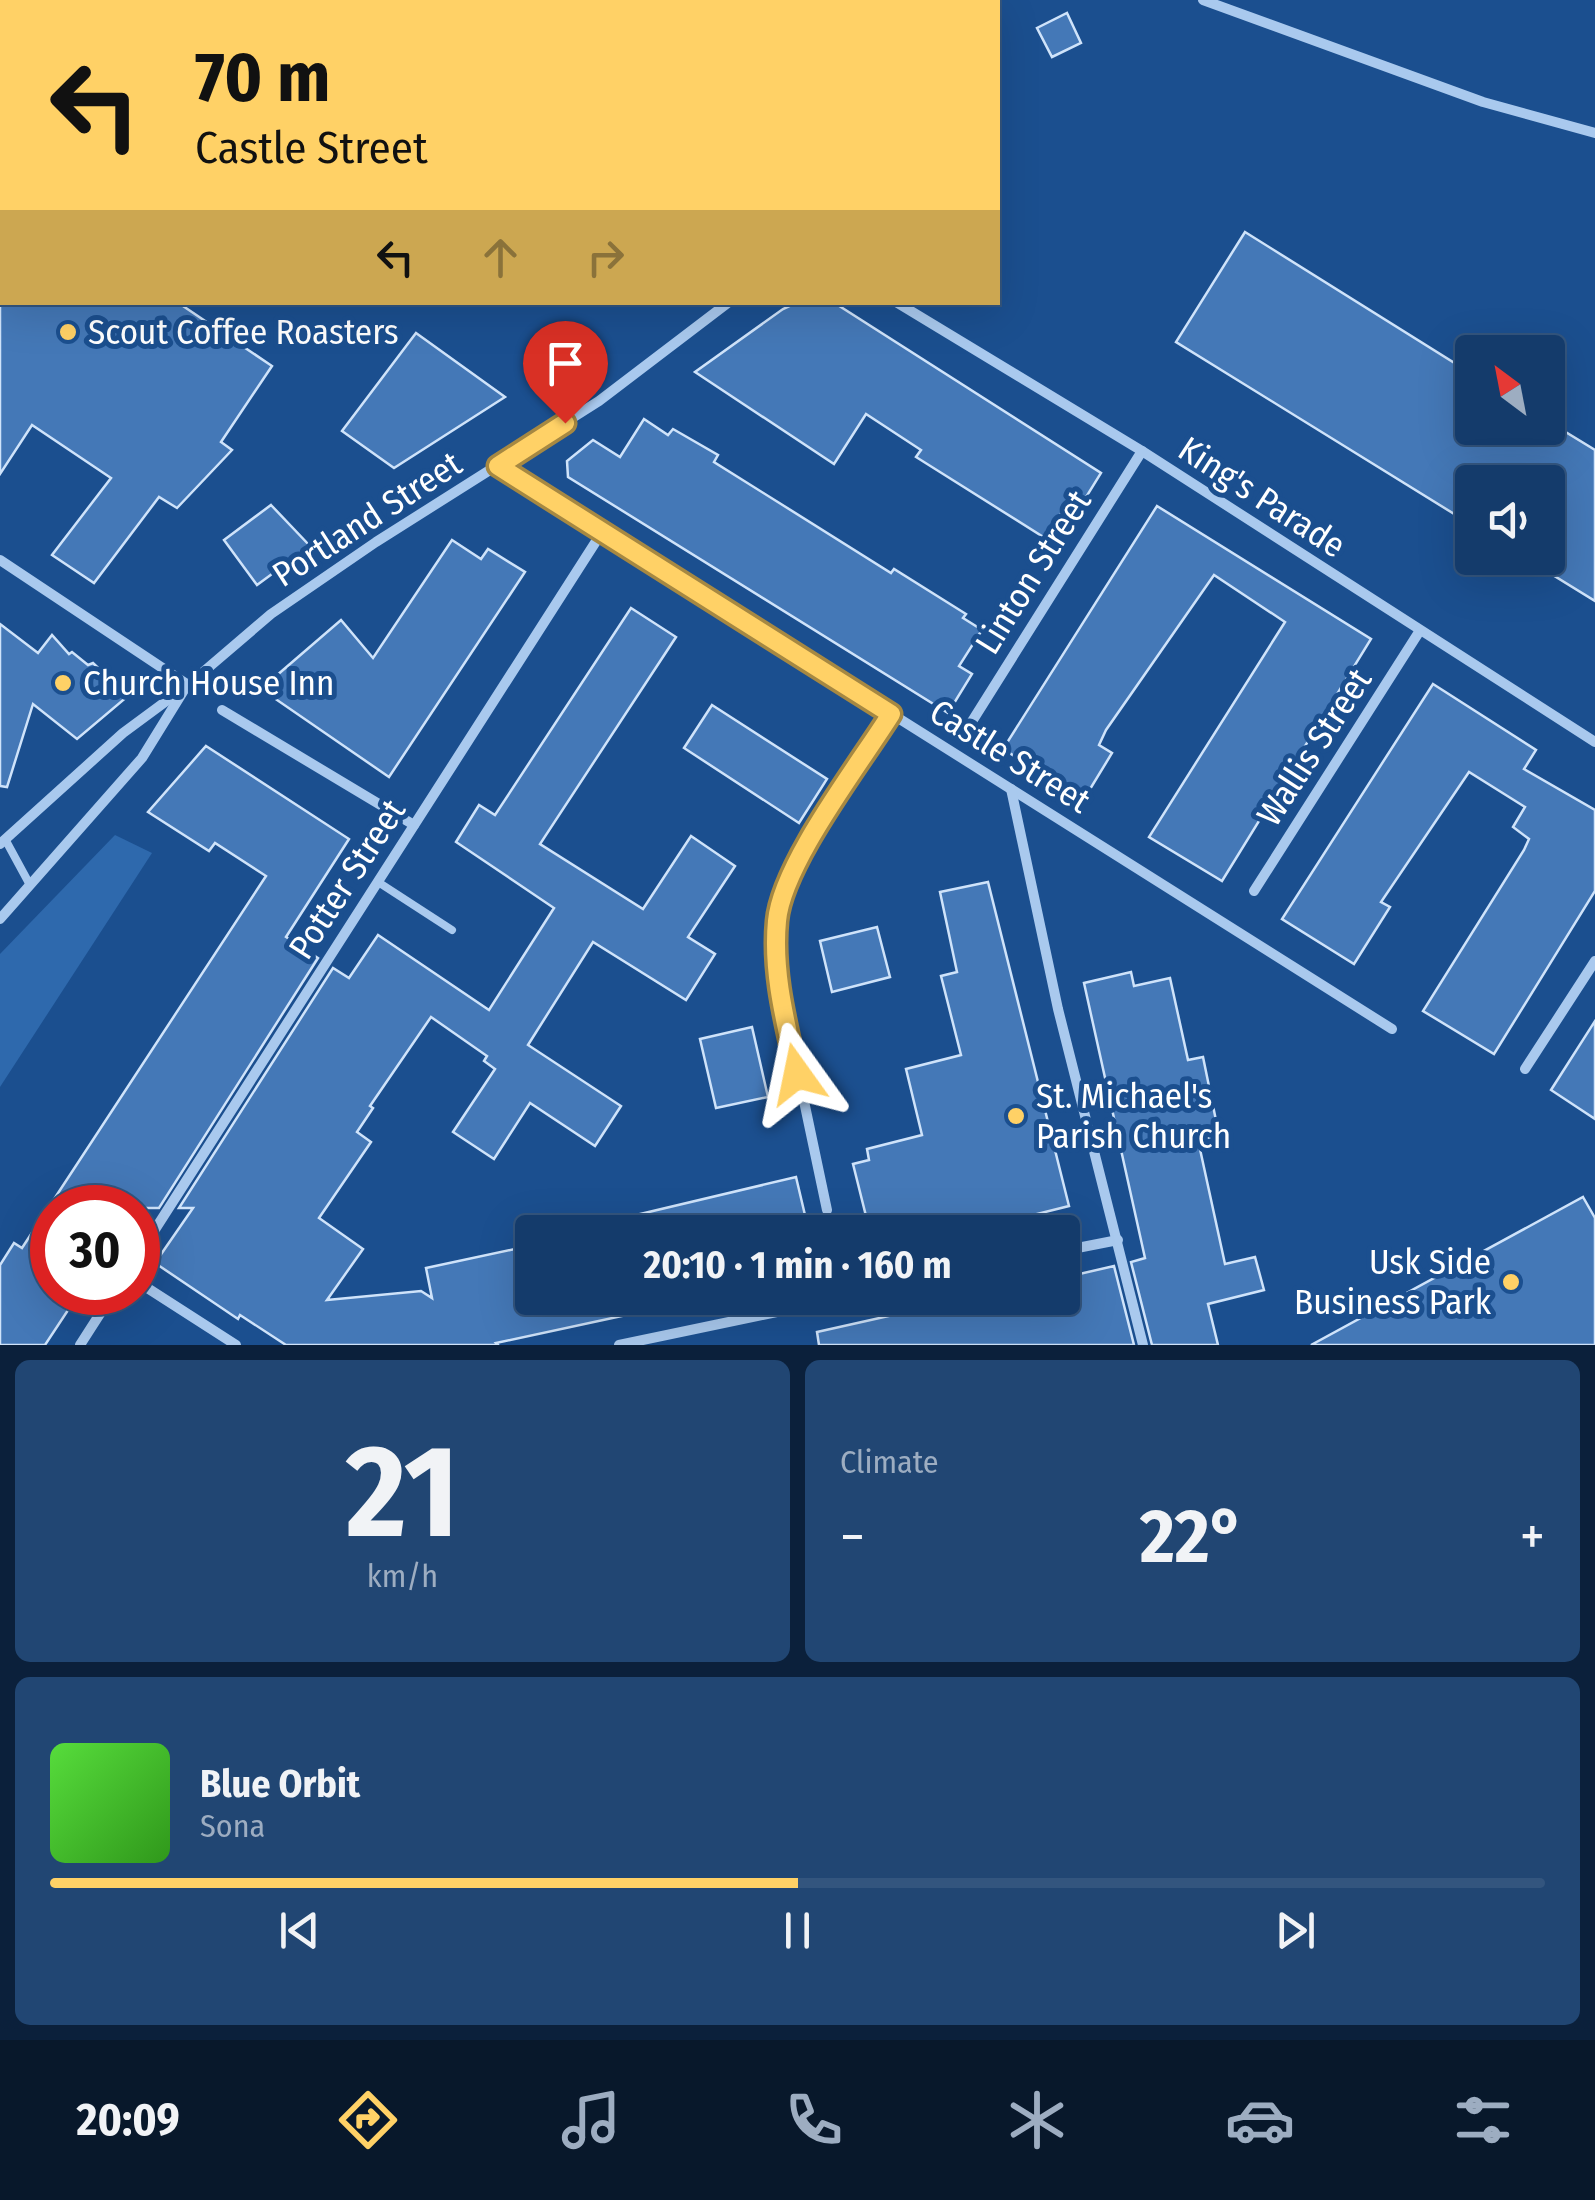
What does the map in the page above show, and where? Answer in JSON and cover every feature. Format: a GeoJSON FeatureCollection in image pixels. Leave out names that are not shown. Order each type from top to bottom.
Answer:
{"type":"FeatureCollection","features":[{"type":"Feature","properties":{"kind":"street"},"geometry":{"type":"LineString","coordinates":[[1203,0],[1483,102],[1595,133]]}},
{"type":"Feature","properties":{"kind":"street","name":"Portland Street"},"geometry":{"type":"LineString","coordinates":[[2,842],[123,733],[188,685],[271,614],[376,542],[598,402],[725,305]]}},
{"type":"Feature","properties":{"kind":"street","name":"King's Parade"},"geometry":{"type":"LineString","coordinates":[[901,305],[1142,451],[1595,742]]}},
{"type":"Feature","properties":{"kind":"street","name":"Linton Street"},"geometry":{"type":"LineString","coordinates":[[971,723],[1142,451]]}},
{"type":"Feature","properties":{"kind":"street","name":"Castle Street"},"geometry":{"type":"LineString","coordinates":[[498,466],[1392,1028]]}},
{"type":"Feature","properties":{"kind":"street","name":"Potter Street"},"geometry":{"type":"LineString","coordinates":[[160,1222],[602,532]]}},
{"type":"Feature","properties":{"kind":"street"},"geometry":{"type":"LineString","coordinates":[[0,560],[188,685]]}},
{"type":"Feature","properties":{"kind":"street","name":"Wallis Street"},"geometry":{"type":"LineString","coordinates":[[1254,891],[1419,632]]}},
{"type":"Feature","properties":{"kind":"street","name":"Portland Street"},"geometry":{"type":"LineString","coordinates":[[0,919],[142,758],[188,685]]}},
{"type":"Feature","properties":{"kind":"street"},"geometry":{"type":"LineString","coordinates":[[222,710],[414,825]]}},
{"type":"Feature","properties":{"kind":"street"},"geometry":{"type":"LineString","coordinates":[[827,1210],[778,978],[777,918],[796,863],[891,714]]}},
{"type":"Feature","properties":{"kind":"street"},"geometry":{"type":"LineString","coordinates":[[1011,789],[1058,1009],[1143,1345]]}},
{"type":"Feature","properties":{"kind":"street"},"geometry":{"type":"LineString","coordinates":[[1525,1069],[1595,961]]}},
{"type":"Feature","properties":{"kind":"street"},"geometry":{"type":"LineString","coordinates":[[1080,1248],[1118,1240]]}},
{"type":"Feature","properties":{"kind":"street"},"geometry":{"type":"LineString","coordinates":[[160,1296],[236,1345]]}},
{"type":"Feature","properties":{"kind":"street"},"geometry":{"type":"LineString","coordinates":[[80,1345],[99,1315]]}},
{"type":"Feature","properties":{"kind":"street"},"geometry":{"type":"LineString","coordinates":[[619,1345],[763,1315]]}},
{"type":"Feature","properties":{"kind":"lane"},"geometry":{"type":"LineString","coordinates":[[2,842],[30,885]]}},
{"type":"Feature","properties":{"kind":"lane"},"geometry":{"type":"LineString","coordinates":[[378,882],[452,930]]}},
{"type":"Feature","properties":{"kind":"shaded area"},"geometry":{"type":"Polygon","coordinates":[[[115,835],[152,853],[0,1087],[0,954],[115,835]]]}},
{"type":"Feature","properties":{"kind":"building"},"geometry":{"type":"Polygon","coordinates":[[[1067,13],[1081,43],[1052,57],[1037,28],[1067,13]]]}},
{"type":"Feature","properties":{"kind":"building"},"geometry":{"type":"Polygon","coordinates":[[[1245,232],[1455,363],[1455,445],[1565,445],[1565,432],[1595,450],[1595,601],[1553,575],[1565,575],[1565,465],[1455,465],[1455,514],[1176,342],[1245,232]]]}},
{"type":"Feature","properties":{"kind":"building"},"geometry":{"type":"Polygon","coordinates":[[[0,305],[181,305],[272,366],[221,442],[232,450],[177,508],[159,497],[94,583],[52,555],[111,478],[32,425],[0,474],[0,305]]]}},
{"type":"Feature","properties":{"kind":"building"},"geometry":{"type":"Polygon","coordinates":[[[792,305],[838,305],[1101,473],[1075,515],[1064,509],[1045,538],[916,457],[921,450],[866,414],[834,464],[695,372],[792,305]]]}},
{"type":"Feature","properties":{"kind":"building"},"geometry":{"type":"Polygon","coordinates":[[[416,333],[505,397],[394,468],[342,431],[416,333]]]}},
{"type":"Feature","properties":{"kind":"building"},"geometry":{"type":"Polygon","coordinates":[[[644,419],[668,435],[673,429],[718,455],[714,462],[891,573],[894,569],[966,614],[963,618],[982,630],[959,666],[972,674],[948,713],[568,477],[567,461],[593,440],[620,457],[644,419]]]}},
{"type":"Feature","properties":{"kind":"building"},"geometry":{"type":"Polygon","coordinates":[[[271,505],[310,546],[257,585],[224,540],[271,505]]]}},
{"type":"Feature","properties":{"kind":"building"},"geometry":{"type":"Polygon","coordinates":[[[1157,506],[1371,639],[1222,881],[1149,837],[1285,622],[1214,575],[1106,730],[1099,745],[1112,753],[1084,799],[1003,749],[1157,506]]]}},
{"type":"Feature","properties":{"kind":"building"},"geometry":{"type":"Polygon","coordinates":[[[452,540],[481,559],[488,549],[525,572],[389,777],[261,689],[341,620],[373,658],[452,540]]]}},
{"type":"Feature","properties":{"kind":"building"},"geometry":{"type":"Polygon","coordinates":[[[631,608],[676,637],[540,844],[643,909],[691,836],[735,866],[688,937],[715,954],[686,1000],[593,942],[528,1045],[621,1106],[595,1146],[530,1103],[494,1159],[453,1132],[495,1069],[484,1061],[487,1056],[431,1017],[370,1106],[373,1108],[357,1132],[371,1142],[319,1218],[363,1249],[327,1300],[421,1291],[432,1298],[426,1268],[515,1249],[515,1315],[626,1315],[498,1345],[286,1345],[240,1315],[238,1319],[160,1266],[160,1256],[193,1208],[179,1208],[333,968],[349,978],[378,935],[489,1010],[554,908],[456,842],[479,805],[495,815],[631,608]]]}},
{"type":"Feature","properties":{"kind":"building","name":"Church House Inn"},"geometry":{"type":"Polygon","coordinates":[[[0,624],[38,653],[52,635],[69,654],[72,652],[88,665],[93,663],[128,696],[77,739],[33,704],[7,787],[0,786],[0,624]]]}},
{"type":"Feature","properties":{"kind":"building"},"geometry":{"type":"Polygon","coordinates":[[[1433,684],[1536,750],[1524,769],[1595,810],[1595,891],[1494,1054],[1423,1011],[1524,850],[1529,839],[1513,827],[1525,807],[1469,772],[1381,902],[1390,907],[1354,964],[1282,919],[1433,684]]]}},
{"type":"Feature","properties":{"kind":"building"},"geometry":{"type":"Polygon","coordinates":[[[712,705],[827,779],[799,823],[684,748],[712,705]]]}},
{"type":"Feature","properties":{"kind":"building"},"geometry":{"type":"Polygon","coordinates":[[[206,746],[349,839],[286,937],[318,958],[160,1206],[160,1185],[63,1185],[266,876],[215,843],[209,851],[148,812],[206,746]]]}},
{"type":"Feature","properties":{"kind":"building","name":"St. Michael's Parish Church"},"geometry":{"type":"Polygon","coordinates":[[[988,882],[1069,1206],[1033,1215],[866,1215],[853,1164],[869,1160],[867,1149],[922,1135],[906,1069],[961,1055],[941,976],[957,972],[940,892],[988,882]]]}},
{"type":"Feature","properties":{"kind":"building"},"geometry":{"type":"Polygon","coordinates":[[[877,927],[890,977],[832,992],[820,941],[877,927]]]}},
{"type":"Feature","properties":{"kind":"building"},"geometry":{"type":"Polygon","coordinates":[[[1131,972],[1134,986],[1170,978],[1188,1060],[1203,1057],[1219,1135],[1198,1140],[1225,1264],[1255,1257],[1264,1290],[1208,1304],[1218,1345],[1152,1345],[1131,1262],[1145,1258],[1084,983],[1131,972]]]}},
{"type":"Feature","properties":{"kind":"building"},"geometry":{"type":"Polygon","coordinates":[[[1595,1021],[1595,1119],[1551,1090],[1595,1021]]]}},
{"type":"Feature","properties":{"kind":"building"},"geometry":{"type":"Polygon","coordinates":[[[752,1027],[768,1097],[716,1108],[700,1039],[752,1027]]]}},
{"type":"Feature","properties":{"kind":"building"},"geometry":{"type":"Polygon","coordinates":[[[796,1177],[805,1215],[636,1215],[796,1177]]]}},
{"type":"Feature","properties":{"kind":"building","name":"Usk Side Business Park"},"geometry":{"type":"Polygon","coordinates":[[[1583,1197],[1595,1218],[1595,1345],[1311,1345],[1583,1197]]]}},
{"type":"Feature","properties":{"kind":"building"},"geometry":{"type":"Polygon","coordinates":[[[30,1236],[30,1315],[65,1315],[45,1345],[0,1345],[0,1265],[14,1243],[22,1248],[30,1236]]]}},
{"type":"Feature","properties":{"kind":"building"},"geometry":{"type":"Polygon","coordinates":[[[1114,1266],[1134,1345],[819,1345],[817,1332],[893,1315],[1080,1315],[1080,1274],[1114,1266]]]}},
{"type":"Feature","properties":{"kind":"place","name":"Scout Coffee Roasters"},"geometry":{"type":"Point","coordinates":[68,332]}},
{"type":"Feature","properties":{"kind":"place","name":"Church House Inn"},"geometry":{"type":"Point","coordinates":[63,683]}},
{"type":"Feature","properties":{"kind":"place","name":"St. Michael's Parish Church"},"geometry":{"type":"Point","coordinates":[1016,1116]}},
{"type":"Feature","properties":{"kind":"place","name":"Usk Side Business Park"},"geometry":{"type":"Point","coordinates":[1511,1282]}},
{"type":"Feature","properties":{"kind":"route"},"geometry":{"type":"LineString","coordinates":[[565,423],[498,466],[891,714],[796,863],[777,918],[778,978],[797,1074]]}}]}
